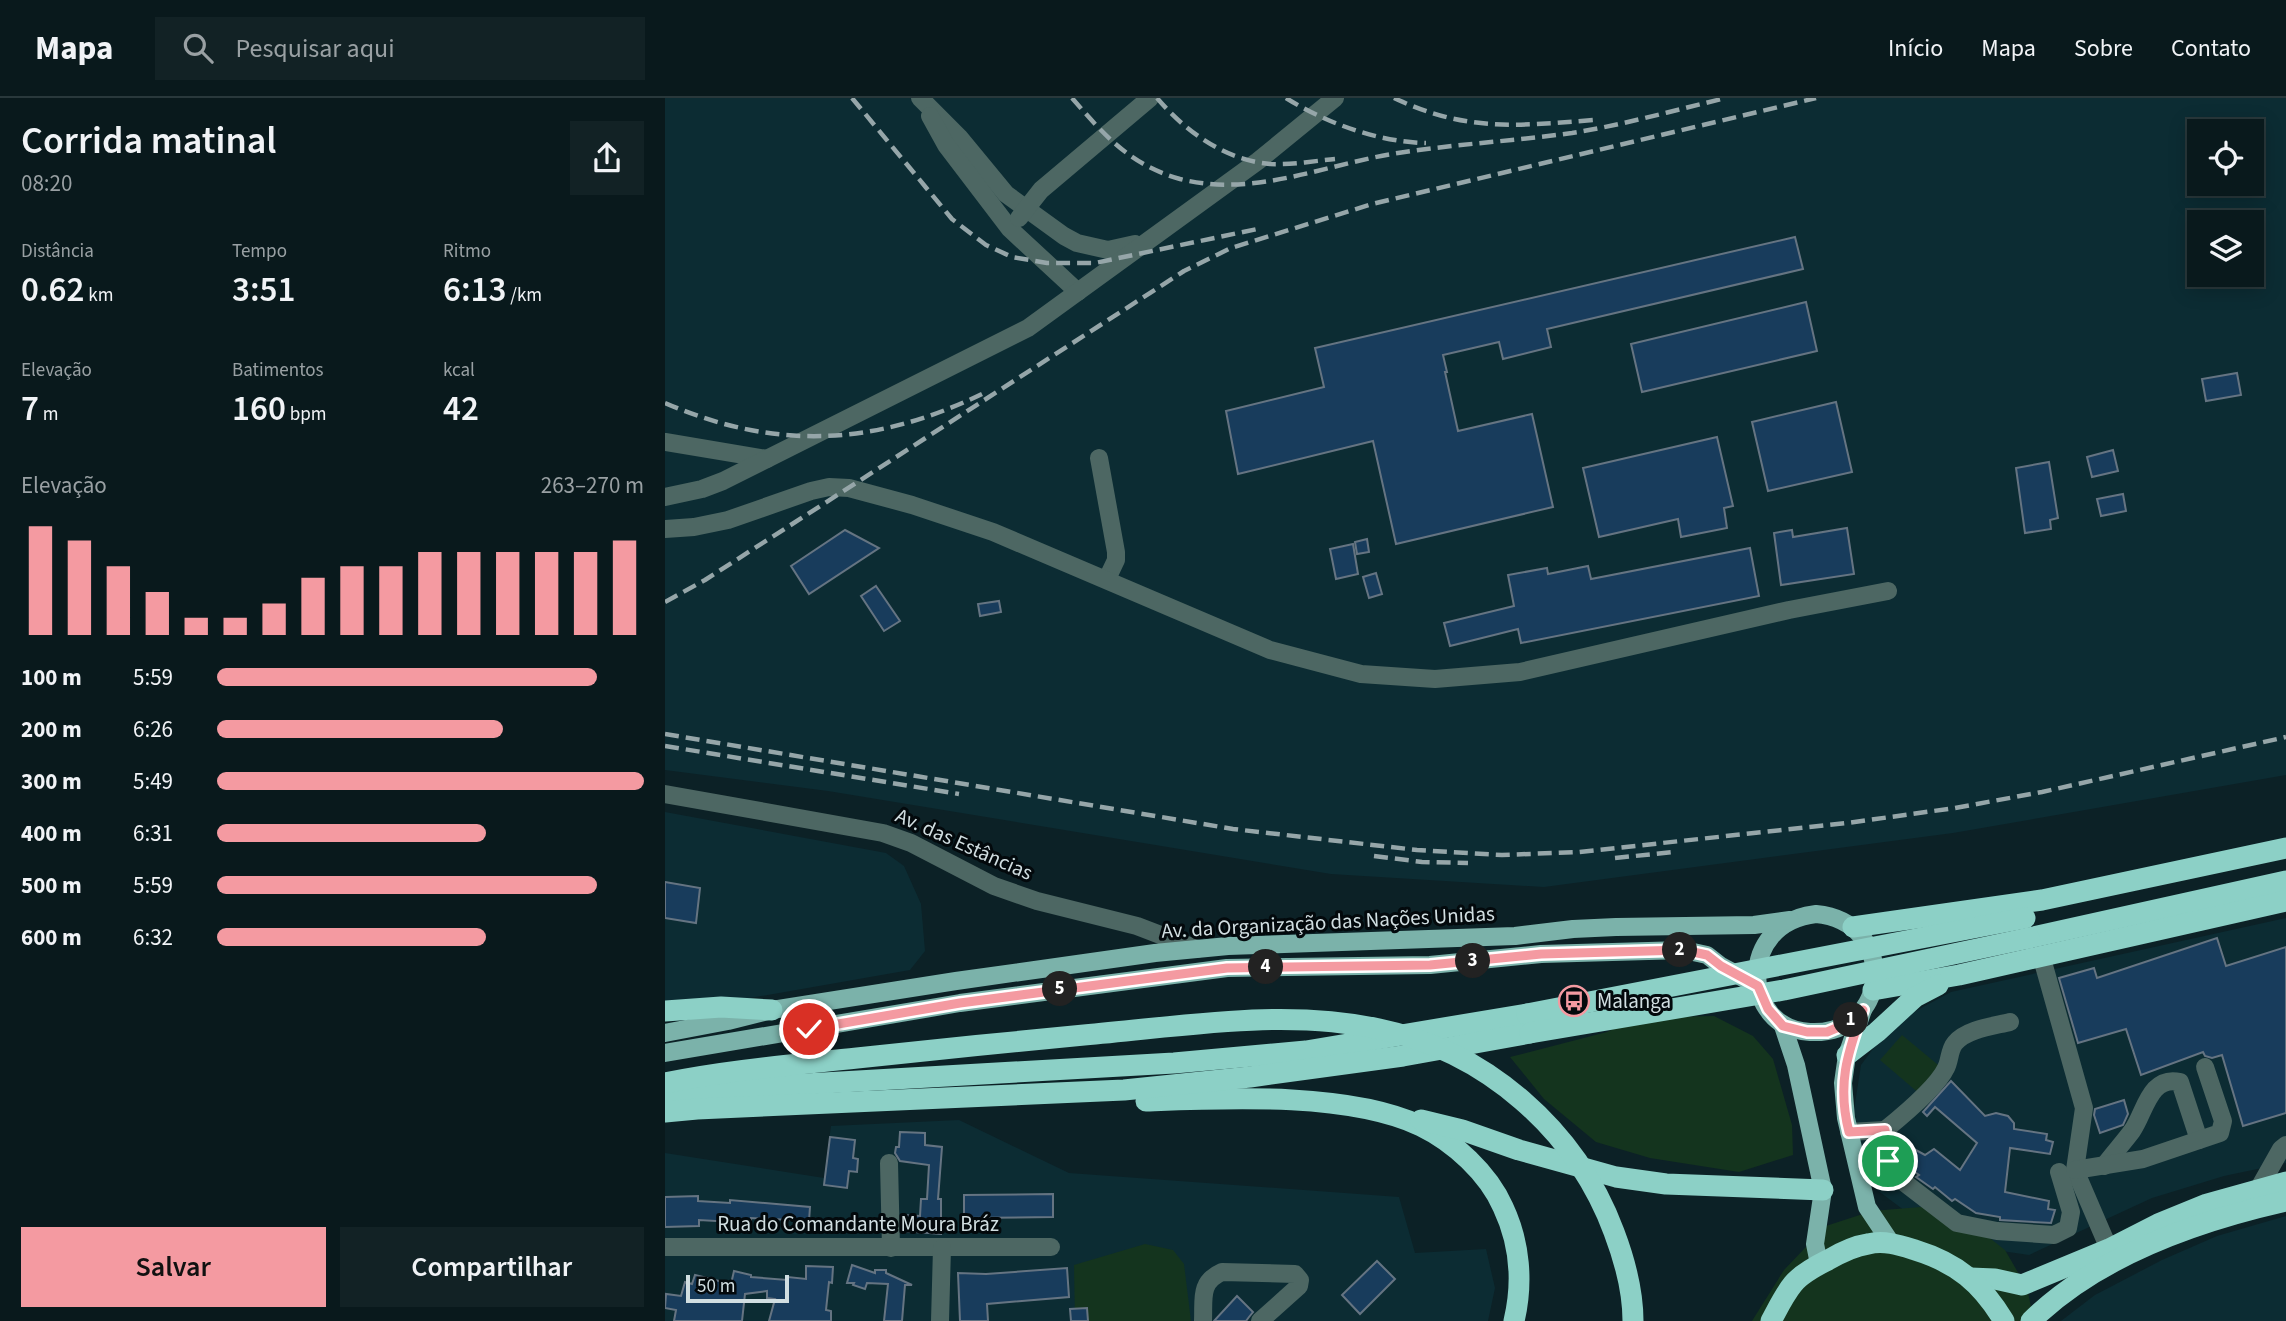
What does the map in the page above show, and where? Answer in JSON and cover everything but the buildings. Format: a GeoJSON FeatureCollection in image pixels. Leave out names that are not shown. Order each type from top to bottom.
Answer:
{"type":"FeatureCollection","features":[{"type":"Feature","properties":{"kind":"highway"},"geometry":{"type":"LineString","coordinates":[[1853,927],[2042,900],[2286,848]]}},
{"type":"Feature","properties":{"kind":"highway"},"geometry":{"type":"LineString","coordinates":[[1847,1055],[1915,997],[2032,937],[2286,862]]}},
{"type":"Feature","properties":{"kind":"highway"},"geometry":{"type":"LineString","coordinates":[[2032,937],[2286,881]]}},
{"type":"Feature","properties":{"kind":"highway"},"geometry":{"type":"LineString","coordinates":[[665,1112],[898,1098],[1124,1090],[1250,1077],[1403,1056],[1528,1024],[2032,937],[2286,901]]}},
{"type":"Feature","properties":{"kind":"highway"},"geometry":{"type":"LineString","coordinates":[[1873,990],[1959,975]]}},
{"type":"Feature","properties":{"kind":"highway"},"geometry":{"type":"LineString","coordinates":[[665,1011],[721,1007],[772,1010]]}},
{"type":"Feature","properties":{"kind":"highway"},"geometry":{"type":"LineString","coordinates":[[665,1083],[760,1067],[1240,1021],[1328,1021],[1379,1028],[1416,1038],[1484,1071],[1517,1094],[1565,1143],[1589,1178],[1606,1210],[1624,1259],[1633,1321]]}},
{"type":"Feature","properties":{"kind":"highway"},"geometry":{"type":"LineString","coordinates":[[665,1092],[1174,1063],[1306,1051],[1443,1030],[1528,1024]]}},
{"type":"Feature","properties":{"kind":"highway"},"geometry":{"type":"LineString","coordinates":[[898,1098],[1045,1103],[1195,1099],[1312,1101],[1361,1108],[1421,1126],[1465,1156],[1498,1195],[1509,1219],[1516,1245],[1519,1301],[1514,1321]]}},
{"type":"Feature","properties":{"kind":"highway"},"geometry":{"type":"LineString","coordinates":[[1394,1117],[1428,1121],[1462,1130],[1551,1160],[1616,1177],[1666,1184],[1823,1190]]}},
{"type":"Feature","properties":{"kind":"highway"},"geometry":{"type":"LineString","coordinates":[[1970,1278],[1995,1279],[2022,1285],[2207,1204],[2286,1182]]}},
{"type":"Feature","properties":{"kind":"highway"},"geometry":{"type":"LineString","coordinates":[[2031,1321],[2049,1303],[2112,1263],[2204,1225],[2286,1201]]}},
{"type":"Feature","properties":{"kind":"highway"},"geometry":{"type":"LineString","coordinates":[[1771,1321],[1795,1281],[1819,1264],[1868,1244],[1891,1242],[1952,1264],[1990,1298],[2004,1321]]}},
{"type":"Feature","properties":{"kind":"main road"},"geometry":{"type":"LineString","coordinates":[[1819,1264],[1815,1244],[1823,1190],[1796,1065],[1783,1026],[1768,1009],[1758,986],[1758,960],[1762,947],[1779,927],[1803,915],[1829,915],[1853,927],[1863,937],[1874,962],[1873,990],[1847,1055],[1843,1083],[1849,1132],[1862,1194],[1867,1208],[1891,1242]]}},
{"type":"Feature","properties":{"kind":"main road","name":"Av. da Organização das Nações Unidas"},"geometry":{"type":"LineString","coordinates":[[665,1033],[772,1010],[956,981],[1197,949],[1515,936],[1583,928],[1754,925],[1790,920]]}},
{"type":"Feature","properties":{"kind":"main road","name":"Av. da Organização das Nações Unidas"},"geometry":{"type":"LineString","coordinates":[[665,1053],[960,1003],[1227,968],[1430,965],[1541,954],[1684,950],[1707,955],[1721,966],[1758,986]]}},
{"type":"Feature","properties":{"kind":"main road"},"geometry":{"type":"LineString","coordinates":[[1783,1026],[1807,1032],[1827,1032],[1846,1024],[1863,1010]]}},
{"type":"Feature","properties":{"kind":"street"},"geometry":{"type":"LineString","coordinates":[[920,98],[959,137],[999,187],[1064,236],[1077,243],[1108,250],[1133,245],[1164,231]]}},
{"type":"Feature","properties":{"kind":"street"},"geometry":{"type":"LineString","coordinates":[[920,98],[946,145],[1010,229],[1078,292]]}},
{"type":"Feature","properties":{"kind":"street"},"geometry":{"type":"LineString","coordinates":[[1010,229],[1041,190],[1150,98]]}},
{"type":"Feature","properties":{"kind":"street"},"geometry":{"type":"LineString","coordinates":[[665,497],[702,489],[767,459],[1011,337],[1164,231],[1335,100]]}},
{"type":"Feature","properties":{"kind":"street"},"geometry":{"type":"LineString","coordinates":[[665,442],[767,459]]}},
{"type":"Feature","properties":{"kind":"street"},"geometry":{"type":"LineString","coordinates":[[1100,458],[1116,552],[1116,560],[1107,579]]}},
{"type":"Feature","properties":{"kind":"street"},"geometry":{"type":"LineString","coordinates":[[665,529],[694,527],[728,520],[811,491],[829,487],[849,488],[912,505],[993,532],[1270,650],[1361,674],[1435,679],[1520,672],[1789,610],[1888,591]]}},
{"type":"Feature","properties":{"kind":"street","name":"Av. das Estâncias"},"geometry":{"type":"LineString","coordinates":[[665,794],[867,828],[911,843],[994,886],[1037,901],[1137,926],[1197,949]]}},
{"type":"Feature","properties":{"kind":"street"},"geometry":{"type":"LineString","coordinates":[[1885,1130],[1888,1161],[1901,1180],[1957,1223],[1997,1231],[2054,1236],[2068,1228],[2071,1212],[2067,1171],[2084,1108],[2032,937]]}},
{"type":"Feature","properties":{"kind":"street"},"geometry":{"type":"LineString","coordinates":[[1849,1132],[1885,1130],[1903,1116],[1946,1068],[1955,1042],[1970,1033],[2010,1022]]}},
{"type":"Feature","properties":{"kind":"street"},"geometry":{"type":"LineString","coordinates":[[2067,1171],[2143,1159],[2220,1133],[2223,1121],[2205,1067]]}},
{"type":"Feature","properties":{"kind":"street"},"geometry":{"type":"LineString","coordinates":[[2103,1166],[2135,1128],[2148,1096],[2158,1087],[2172,1081],[2180,1083],[2199,1140]]}},
{"type":"Feature","properties":{"kind":"street"},"geometry":{"type":"LineString","coordinates":[[2259,1188],[2281,1149],[2286,1145]]}},
{"type":"Feature","properties":{"kind":"street"},"geometry":{"type":"LineString","coordinates":[[889,1163],[891,1248]]}},
{"type":"Feature","properties":{"kind":"street"},"geometry":{"type":"LineString","coordinates":[[2067,1171],[2109,1249]]}},
{"type":"Feature","properties":{"kind":"street","name":"Rua do Comandante Moura Bráz"},"geometry":{"type":"LineString","coordinates":[[665,1247],[1051,1247]]}},
{"type":"Feature","properties":{"kind":"street"},"geometry":{"type":"LineString","coordinates":[[940,1321],[942,1248]]}},
{"type":"Feature","properties":{"kind":"street"},"geometry":{"type":"LineString","coordinates":[[1203,1321],[1205,1287],[1211,1277],[1222,1272],[1295,1274],[1300,1280],[1299,1286],[1260,1321]]}},
{"type":"Feature","properties":{"kind":"shaded area"},"geometry":{"type":"Polygon","coordinates":[[[665,98],[2286,98],[2286,775],[1953,833],[1544,887],[1331,874],[828,791],[665,770],[665,98]]]}},
{"type":"Feature","properties":{"kind":"shaded area"},"geometry":{"type":"Polygon","coordinates":[[[665,812],[886,853],[904,866],[921,904],[925,951],[910,970],[665,1013],[665,812]]]}},
{"type":"Feature","properties":{"kind":"shaded area"},"geometry":{"type":"Polygon","coordinates":[[[2286,918],[2286,1163],[2224,1176],[2152,1198],[2029,1255],[1948,1243],[1869,1184],[1854,1110],[1861,1065],[1884,1034],[1910,1014],[1951,992],[2286,918]]]}},
{"type":"Feature","properties":{"kind":"shaded area"},"geometry":{"type":"Polygon","coordinates":[[[959,1120],[1069,1173],[1399,1197],[1415,1253],[1486,1249],[1495,1288],[1488,1321],[665,1321],[665,1153],[824,1178],[831,1126],[959,1120]]]}},
{"type":"Feature","properties":{"kind":"shaded area"},"geometry":{"type":"Polygon","coordinates":[[[2286,1216],[2286,1321],[2061,1321],[2095,1295],[2162,1260],[2217,1236],[2286,1216]]]}},
{"type":"Feature","properties":{"kind":"green space"},"geometry":{"type":"Polygon","coordinates":[[[1645,1014],[1668,1017],[1714,1016],[1753,1036],[1773,1059],[1792,1125],[1793,1155],[1739,1172],[1650,1158],[1596,1142],[1544,1099],[1510,1057],[1607,1032],[1645,1014]]]}},
{"type":"Feature","properties":{"kind":"green space"},"geometry":{"type":"Polygon","coordinates":[[[1902,1035],[1943,1069],[1921,1095],[1880,1060],[1902,1035]]]}},
{"type":"Feature","properties":{"kind":"green space"},"geometry":{"type":"Polygon","coordinates":[[[1933,1206],[1959,1214],[2005,1250],[2027,1288],[2034,1321],[1752,1321],[1784,1270],[1826,1226],[1872,1211],[1933,1206]]]}},
{"type":"Feature","properties":{"kind":"green space"},"geometry":{"type":"Polygon","coordinates":[[[1145,1244],[1173,1250],[1184,1264],[1191,1321],[1075,1321],[1074,1265],[1145,1244]]]}},
{"type":"Feature","properties":{"kind":"railway"},"geometry":{"type":"LineString","coordinates":[[852,98],[952,219],[986,245],[1012,257],[1047,263],[1095,263],[1262,228]]}},
{"type":"Feature","properties":{"kind":"railway"},"geometry":{"type":"LineString","coordinates":[[1072,98],[1107,136],[1132,157],[1162,173],[1208,184],[1263,182],[1398,153],[1591,130],[1726,98]]}},
{"type":"Feature","properties":{"kind":"railway"},"geometry":{"type":"LineString","coordinates":[[1157,98],[1194,133],[1237,157],[1270,164],[1335,159]]}},
{"type":"Feature","properties":{"kind":"railway"},"geometry":{"type":"LineString","coordinates":[[1286,98],[1353,130],[1389,139],[1426,143]]}},
{"type":"Feature","properties":{"kind":"railway"},"geometry":{"type":"LineString","coordinates":[[1394,98],[1445,117],[1492,124],[1593,120]]}},
{"type":"Feature","properties":{"kind":"railway"},"geometry":{"type":"LineString","coordinates":[[665,602],[705,580],[1184,271],[1231,248],[1372,204],[1816,98]]}},
{"type":"Feature","properties":{"kind":"railway"},"geometry":{"type":"LineString","coordinates":[[665,403],[706,419],[746,429],[786,435],[825,436],[903,424],[982,394]]}},
{"type":"Feature","properties":{"kind":"railway"},"geometry":{"type":"LineString","coordinates":[[665,734],[1233,829],[1417,850],[1502,855],[1579,852],[1847,823],[1955,808],[2042,792],[2286,737]]}},
{"type":"Feature","properties":{"kind":"railway"},"geometry":{"type":"LineString","coordinates":[[665,746],[959,794]]}},
{"type":"Feature","properties":{"kind":"railway"},"geometry":{"type":"LineString","coordinates":[[1615,858],[1674,852]]}},
{"type":"Feature","properties":{"kind":"railway"},"geometry":{"type":"LineString","coordinates":[[1374,856],[1422,862],[1468,863]]}},
{"type":"Feature","properties":{"kind":"place","name":"Malanga"},"geometry":{"type":"Point","coordinates":[1574,1001]}},
{"type":"Feature","properties":{"kind":"route"},"geometry":{"type":"LineString","coordinates":[[809,1029],[960,1003],[1227,968],[1430,965],[1541,954],[1684,950],[1707,955],[1721,966],[1758,986],[1768,1009],[1783,1026],[1807,1032],[1827,1032],[1846,1024],[1863,1010],[1847,1055],[1843,1083],[1846,1118],[1849,1132],[1885,1130],[1888,1161]]}}]}
